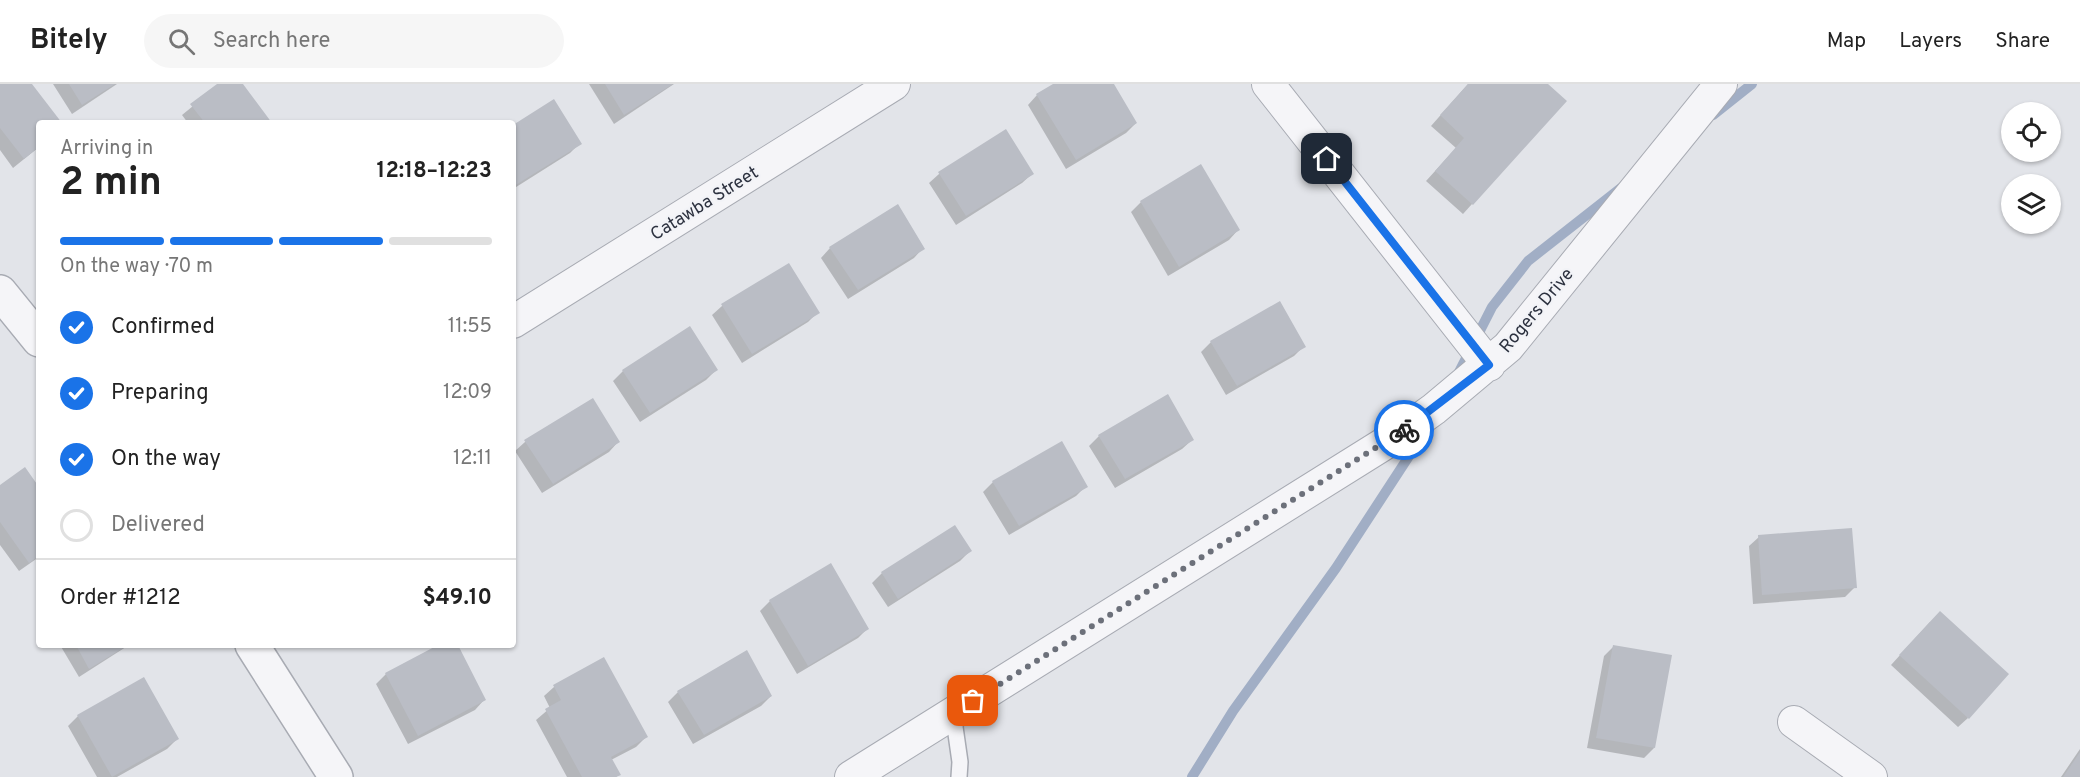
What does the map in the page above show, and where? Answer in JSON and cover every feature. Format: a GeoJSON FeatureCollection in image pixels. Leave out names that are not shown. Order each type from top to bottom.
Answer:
{"type":"FeatureCollection","features":[{"type":"Feature","properties":{"kind":"street","name":"Catawba Street"},"geometry":{"type":"LineString","coordinates":[[516,320],[894,84]]}},
{"type":"Feature","properties":{"kind":"street"},"geometry":{"type":"LineString","coordinates":[[1268,84],[1489,365]]}},
{"type":"Feature","properties":{"kind":"street","name":"Rogers Drive"},"geometry":{"type":"LineString","coordinates":[[850,777],[1395,437],[1489,365],[1508,346],[1721,84]]}},
{"type":"Feature","properties":{"kind":"street"},"geometry":{"type":"LineString","coordinates":[[0,292],[36,336]]}},
{"type":"Feature","properties":{"kind":"street"},"geometry":{"type":"LineString","coordinates":[[254,648],[336,777]]}},
{"type":"Feature","properties":{"kind":"street"},"geometry":{"type":"LineString","coordinates":[[1794,722],[1871,777]]}},
{"type":"Feature","properties":{"kind":"lane"},"geometry":{"type":"LineString","coordinates":[[952,713],[960,762],[959,777]]}},
{"type":"Feature","properties":{"kind":"building"},"geometry":{"type":"Polygon","coordinates":[[[0,84],[32,84],[60,120],[36,120],[36,149],[24,159],[0,128],[0,84]]]}},
{"type":"Feature","properties":{"kind":"building"},"geometry":{"type":"Polygon","coordinates":[[[69,84],[115,84],[82,105],[69,84]]]}},
{"type":"Feature","properties":{"kind":"building"},"geometry":{"type":"Polygon","coordinates":[[[217,84],[243,84],[270,120],[203,120],[190,104],[217,84]]]}},
{"type":"Feature","properties":{"kind":"building"},"geometry":{"type":"Polygon","coordinates":[[[605,84],[673,84],[624,115],[605,84]]]}},
{"type":"Feature","properties":{"kind":"building"},"geometry":{"type":"Polygon","coordinates":[[[1053,84],[1114,84],[1137,123],[1076,160],[1036,94],[1053,84]]]}},
{"type":"Feature","properties":{"kind":"building"},"geometry":{"type":"Polygon","coordinates":[[[1468,84],[1548,84],[1567,101],[1473,205],[1435,171],[1464,138],[1440,115],[1468,84]]]}},
{"type":"Feature","properties":{"kind":"building"},"geometry":{"type":"Polygon","coordinates":[[[554,99],[582,144],[516,185],[516,123],[554,99]]]}},
{"type":"Feature","properties":{"kind":"building"},"geometry":{"type":"Polygon","coordinates":[[[1006,129],[1034,174],[966,216],[938,172],[1006,129]]]}},
{"type":"Feature","properties":{"kind":"building"},"geometry":{"type":"Polygon","coordinates":[[[1201,164],[1240,230],[1179,267],[1140,201],[1201,164]]]}},
{"type":"Feature","properties":{"kind":"building"},"geometry":{"type":"Polygon","coordinates":[[[898,204],[925,249],[858,290],[829,247],[898,204]]]}},
{"type":"Feature","properties":{"kind":"building"},"geometry":{"type":"Polygon","coordinates":[[[789,263],[820,313],[752,354],[721,304],[789,263]]]}},
{"type":"Feature","properties":{"kind":"building"},"geometry":{"type":"Polygon","coordinates":[[[1280,301],[1306,347],[1237,386],[1210,341],[1280,301]]]}},
{"type":"Feature","properties":{"kind":"building"},"geometry":{"type":"Polygon","coordinates":[[[690,326],[718,370],[650,413],[622,370],[690,326]]]}},
{"type":"Feature","properties":{"kind":"building"},"geometry":{"type":"Polygon","coordinates":[[[1168,394],[1194,440],[1125,479],[1098,435],[1168,394]]]}},
{"type":"Feature","properties":{"kind":"building"},"geometry":{"type":"Polygon","coordinates":[[[593,398],[620,442],[553,484],[524,440],[593,398]]]}},
{"type":"Feature","properties":{"kind":"building"},"geometry":{"type":"Polygon","coordinates":[[[1062,441],[1088,487],[1019,526],[992,481],[1062,441]]]}},
{"type":"Feature","properties":{"kind":"building"},"geometry":{"type":"Polygon","coordinates":[[[25,467],[36,483],[36,558],[29,563],[0,522],[0,485],[25,467]]]}},
{"type":"Feature","properties":{"kind":"building"},"geometry":{"type":"Polygon","coordinates":[[[955,525],[972,551],[898,599],[881,572],[955,525]]]}},
{"type":"Feature","properties":{"kind":"building"},"geometry":{"type":"Polygon","coordinates":[[[1852,528],[1857,588],[1762,595],[1758,535],[1852,528]]]}},
{"type":"Feature","properties":{"kind":"building"},"geometry":{"type":"Polygon","coordinates":[[[831,563],[869,629],[808,666],[769,600],[831,563]]]}},
{"type":"Feature","properties":{"kind":"building"},"geometry":{"type":"Polygon","coordinates":[[[1940,611],[2009,674],[1969,719],[1899,655],[1940,611]]]}},
{"type":"Feature","properties":{"kind":"building"},"geometry":{"type":"Polygon","coordinates":[[[1613,645],[1672,655],[1655,748],[1596,738],[1613,645]]]}},
{"type":"Feature","properties":{"kind":"building"},"geometry":{"type":"Polygon","coordinates":[[[78,648],[123,648],[89,669],[78,648]]]}},
{"type":"Feature","properties":{"kind":"building"},"geometry":{"type":"Polygon","coordinates":[[[432,648],[460,648],[486,700],[418,736],[385,673],[432,648]]]}},
{"type":"Feature","properties":{"kind":"building"},"geometry":{"type":"Polygon","coordinates":[[[747,650],[772,696],[704,735],[677,691],[747,650]]]}},
{"type":"Feature","properties":{"kind":"building"},"geometry":{"type":"Polygon","coordinates":[[[604,657],[648,737],[611,757],[621,775],[582,777],[545,709],[561,700],[553,685],[604,657]]]}},
{"type":"Feature","properties":{"kind":"building"},"geometry":{"type":"Polygon","coordinates":[[[144,677],[179,739],[112,777],[77,715],[144,677]]]}},
{"type":"Feature","properties":{"kind":"building"},"geometry":{"type":"Polygon","coordinates":[[[2080,752],[2080,777],[2063,777],[2080,752]]]}},
{"type":"Feature","properties":{"kind":"waterway"},"geometry":{"type":"LineString","coordinates":[[1713,115],[1752,84]]}},
{"type":"Feature","properties":{"kind":"waterway"},"geometry":{"type":"LineString","coordinates":[[1458,374],[1492,307],[1528,261],[1621,188]]}},
{"type":"Feature","properties":{"kind":"waterway"},"geometry":{"type":"LineString","coordinates":[[1192,777],[1233,711],[1336,568],[1428,427]]}},
{"type":"Feature","properties":{"kind":"way so far"},"geometry":{"type":"LineString","coordinates":[[973,701],[1404,430]]}},
{"type":"Feature","properties":{"kind":"route"},"geometry":{"type":"LineString","coordinates":[[1327,159],[1489,365],[1404,430]]}}]}
